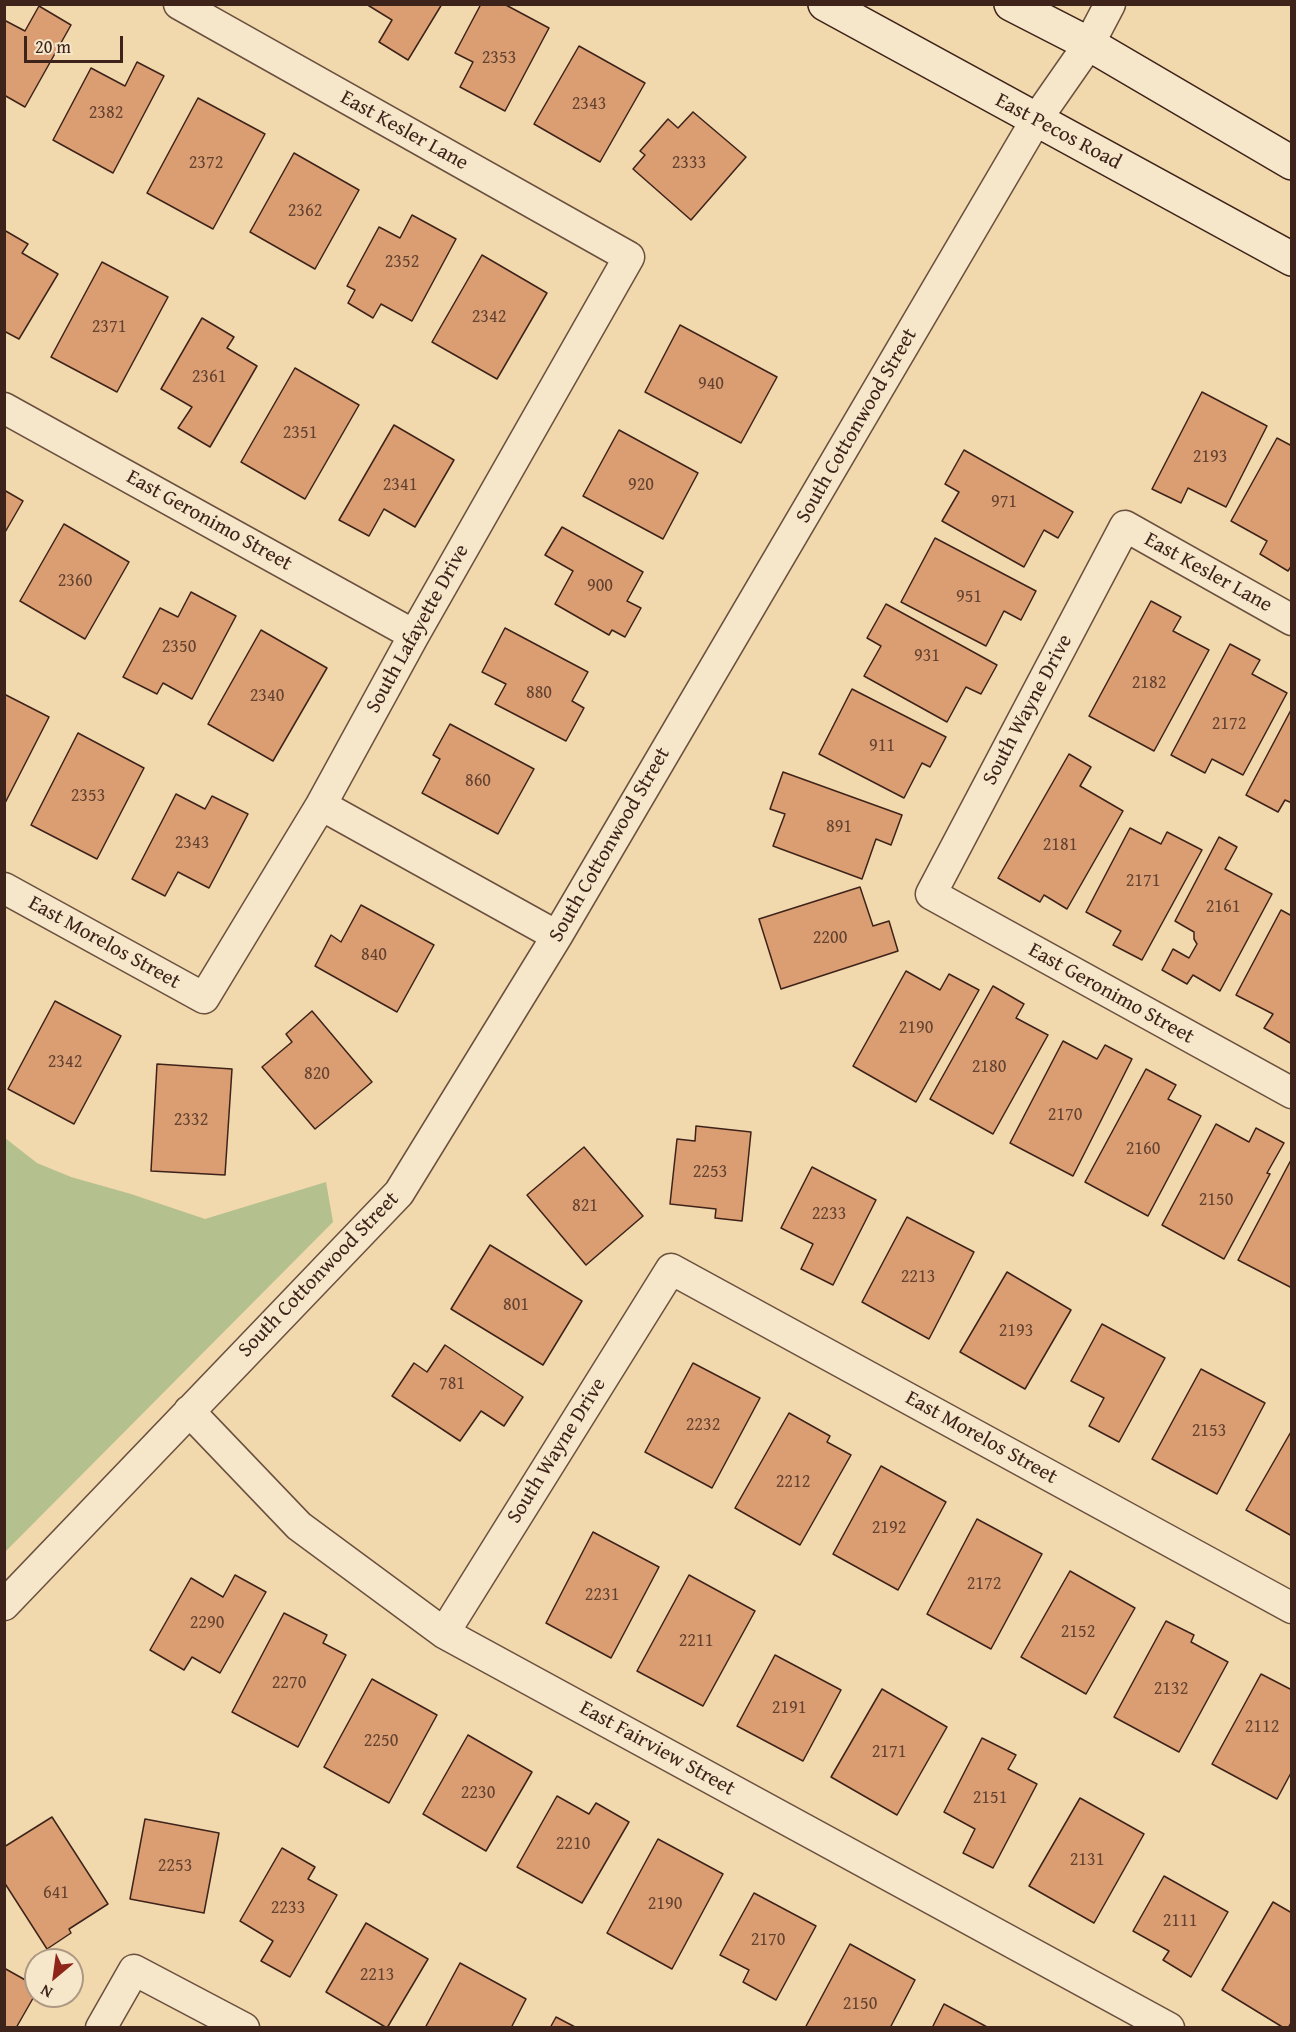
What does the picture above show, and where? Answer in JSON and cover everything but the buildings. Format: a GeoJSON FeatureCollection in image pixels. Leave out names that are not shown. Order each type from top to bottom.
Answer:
{"type":"FeatureCollection","features":[{"type":"Feature","properties":{"kind":"main road","name":"East Pecos Road"},"geometry":{"type":"LineString","coordinates":[[825,4],[1292,259]]}},
{"type":"Feature","properties":{"kind":"main road"},"geometry":{"type":"LineString","coordinates":[[1011,4],[1089,44],[1292,163]]}},
{"type":"Feature","properties":{"kind":"street","name":"East Kesler Lane"},"geometry":{"type":"LineString","coordinates":[[179,4],[629,257]]}},
{"type":"Feature","properties":{"kind":"street","name":"South Cottonwood Street"},"geometry":{"type":"LineString","coordinates":[[4,1605],[399,1193],[557,936],[1036,120],[1089,44],[1110,4]]}},
{"type":"Feature","properties":{"kind":"street","name":"South Lafayette Drive"},"geometry":{"type":"LineString","coordinates":[[204,998],[321,805],[414,635],[629,257]]}},
{"type":"Feature","properties":{"kind":"street","name":"East Geronimo Street"},"geometry":{"type":"LineString","coordinates":[[4,408],[414,635]]}},
{"type":"Feature","properties":{"kind":"street","name":"East Kesler Lane"},"geometry":{"type":"LineString","coordinates":[[1125,526],[1292,620]]}},
{"type":"Feature","properties":{"kind":"street","name":"South Wayne Drive"},"geometry":{"type":"LineString","coordinates":[[931,894],[1125,526]]}},
{"type":"Feature","properties":{"kind":"street"},"geometry":{"type":"LineString","coordinates":[[321,805],[557,936]]}},
{"type":"Feature","properties":{"kind":"street","name":"East Morelos Street"},"geometry":{"type":"LineString","coordinates":[[4,888],[204,998]]}},
{"type":"Feature","properties":{"kind":"street","name":"East Geronimo Street"},"geometry":{"type":"LineString","coordinates":[[931,894],[1292,1093]]}},
{"type":"Feature","properties":{"kind":"street","name":"South Wayne Drive"},"geometry":{"type":"LineString","coordinates":[[444,1634],[671,1269]]}},
{"type":"Feature","properties":{"kind":"street","name":"East Morelos Street"},"geometry":{"type":"LineString","coordinates":[[671,1269],[1292,1608]]}},
{"type":"Feature","properties":{"kind":"street","name":"East Fairview Street"},"geometry":{"type":"LineString","coordinates":[[189,1411],[298,1526],[444,1634],[1169,2028]]}},
{"type":"Feature","properties":{"kind":"street"},"geometry":{"type":"LineString","coordinates":[[101,2028],[134,1970],[244,2028]]}},
{"type":"Feature","properties":{"kind":"green space"},"geometry":{"type":"Polygon","coordinates":[[[5,1138],[37,1163],[71,1177],[205,1219],[326,1182],[333,1222],[5,1552],[5,1138]]]}}]}
